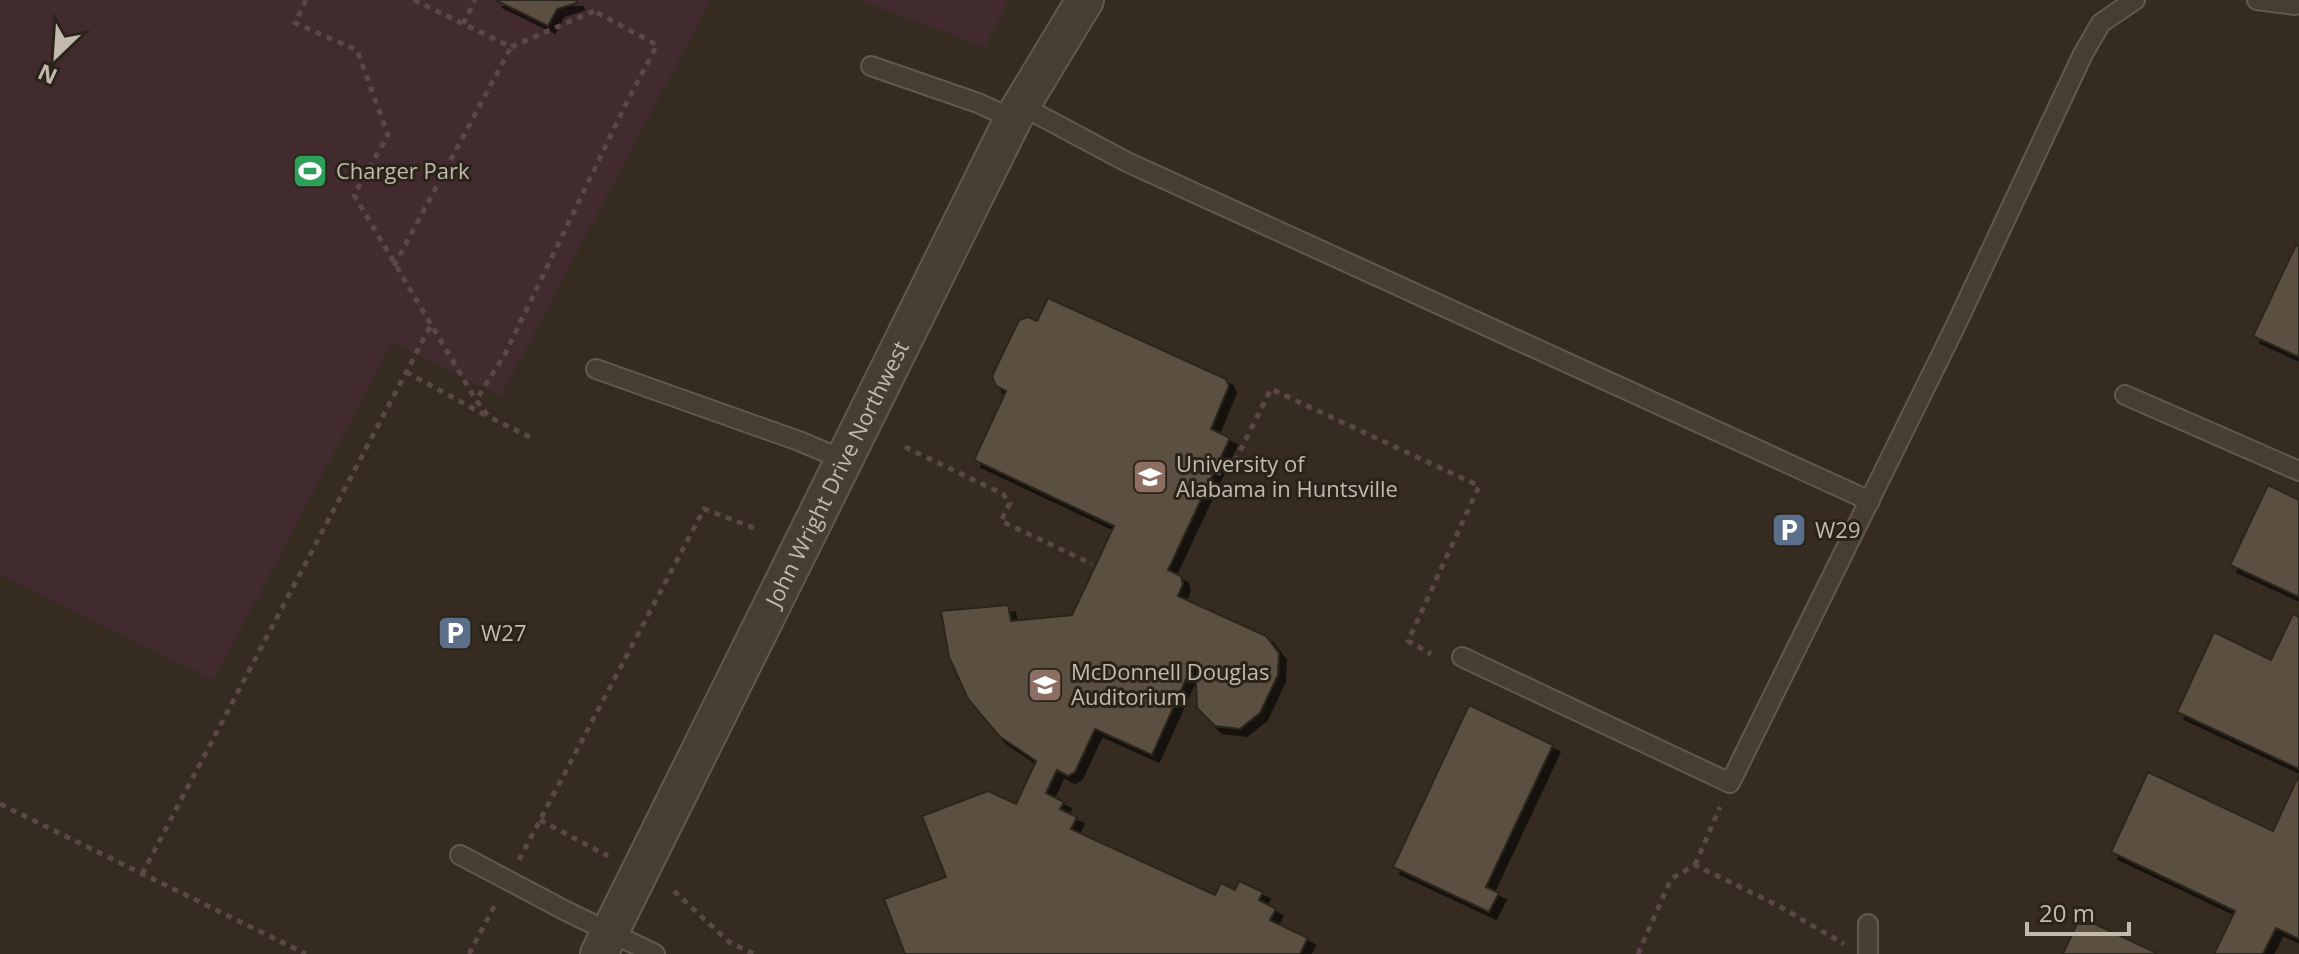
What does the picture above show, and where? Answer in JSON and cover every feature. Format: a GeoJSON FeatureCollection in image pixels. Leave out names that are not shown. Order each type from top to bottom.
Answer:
{"type":"FeatureCollection","features":[{"type":"Feature","properties":{"kind":"street","name":"John Wright Drive Northwest"},"geometry":{"type":"LineString","coordinates":[[605,942],[1016,112],[1085,0]]}},
{"type":"Feature","properties":{"kind":"lane"},"geometry":{"type":"LineString","coordinates":[[1462,657],[1730,783],[1870,501],[2049,131],[2083,54],[2101,23],[2135,0]]}},
{"type":"Feature","properties":{"kind":"lane"},"geometry":{"type":"LineString","coordinates":[[2257,0],[2297,6]]}},
{"type":"Feature","properties":{"kind":"lane"},"geometry":{"type":"LineString","coordinates":[[871,66],[978,103],[1016,112],[1870,501]]}},
{"type":"Feature","properties":{"kind":"lane"},"geometry":{"type":"LineString","coordinates":[[596,369],[844,460]]}},
{"type":"Feature","properties":{"kind":"lane"},"geometry":{"type":"LineString","coordinates":[[2125,395],[2299,471]]}},
{"type":"Feature","properties":{"kind":"lane"},"geometry":{"type":"LineString","coordinates":[[460,855],[508,881],[605,942],[655,954]]}},
{"type":"Feature","properties":{"kind":"lane"},"geometry":{"type":"LineString","coordinates":[[1868,924],[1868,954]]}},
{"type":"Feature","properties":{"kind":"path"},"geometry":{"type":"LineString","coordinates":[[306,0],[295,23],[357,50],[388,135],[354,195],[394,266],[489,417]]}},
{"type":"Feature","properties":{"kind":"path"},"geometry":{"type":"LineString","coordinates":[[414,0],[511,47]]}},
{"type":"Feature","properties":{"kind":"path"},"geometry":{"type":"LineString","coordinates":[[463,24],[475,0]]}},
{"type":"Feature","properties":{"kind":"path"},"geometry":{"type":"LineString","coordinates":[[593,0],[594,11]]}},
{"type":"Feature","properties":{"kind":"path"},"geometry":{"type":"LineString","coordinates":[[394,266],[511,47],[594,11]]}},
{"type":"Feature","properties":{"kind":"path"},"geometry":{"type":"LineString","coordinates":[[476,400],[505,354],[657,45],[594,11]]}},
{"type":"Feature","properties":{"kind":"path"},"geometry":{"type":"LineString","coordinates":[[142,874],[431,325]]}},
{"type":"Feature","properties":{"kind":"path"},"geometry":{"type":"LineString","coordinates":[[406,372],[530,437]]}},
{"type":"Feature","properties":{"kind":"path"},"geometry":{"type":"LineString","coordinates":[[1215,471],[1219,473],[1235,461],[1271,389],[1479,486],[1408,641],[1431,654]]}},
{"type":"Feature","properties":{"kind":"path"},"geometry":{"type":"LineString","coordinates":[[905,447],[1003,494],[1010,503],[1001,521],[1092,564]]}},
{"type":"Feature","properties":{"kind":"path"},"geometry":{"type":"LineString","coordinates":[[469,954],[704,509],[754,528]]}},
{"type":"Feature","properties":{"kind":"path"},"geometry":{"type":"LineString","coordinates":[[1638,954],[1671,879],[1695,865],[1730,783]]}},
{"type":"Feature","properties":{"kind":"path"},"geometry":{"type":"LineString","coordinates":[[0,804],[306,954]]}},
{"type":"Feature","properties":{"kind":"path"},"geometry":{"type":"LineString","coordinates":[[540,820],[608,856]]}},
{"type":"Feature","properties":{"kind":"path"},"geometry":{"type":"LineString","coordinates":[[1695,865],[1779,906],[1848,946]]}},
{"type":"Feature","properties":{"kind":"path"},"geometry":{"type":"LineString","coordinates":[[674,891],[729,942],[754,954]]}},
{"type":"Feature","properties":{"kind":"shaded area","name":"Charger Park"},"geometry":{"type":"Polygon","coordinates":[[[0,0],[711,0],[501,396],[392,343],[214,680],[0,575],[0,0]]]}},
{"type":"Feature","properties":{"kind":"shaded area"},"geometry":{"type":"Polygon","coordinates":[[[858,0],[1009,0],[985,47],[858,0]]]}},
{"type":"Feature","properties":{"kind":"building"},"geometry":{"type":"Polygon","coordinates":[[[495,0],[576,0],[577,3],[557,9],[548,26],[495,0]]]}},
{"type":"Feature","properties":{"kind":"building"},"geometry":{"type":"Polygon","coordinates":[[[2296,245],[2299,246],[2299,357],[2253,336],[2296,245]]]}},
{"type":"Feature","properties":{"kind":"building"},"geometry":{"type":"Polygon","coordinates":[[[1048,298],[1226,379],[1229,386],[1211,429],[1230,438],[1168,570],[1181,576],[1183,584],[1178,596],[1266,636],[1279,653],[1278,675],[1260,713],[1240,729],[1215,726],[1197,708],[1196,683],[1201,670],[1192,666],[1152,755],[1095,729],[1075,772],[1068,776],[1057,770],[1046,793],[1064,802],[1060,809],[1077,817],[1071,829],[1215,895],[1221,883],[1235,890],[1239,881],[1263,892],[1259,900],[1276,909],[1270,920],[1308,938],[1300,954],[905,954],[884,899],[946,877],[922,816],[988,791],[1016,804],[1036,761],[999,736],[968,699],[949,657],[941,611],[1008,605],[1011,621],[1072,615],[1114,526],[974,460],[1006,391],[996,386],[992,376],[1019,320],[1028,317],[1037,321],[1048,298]]]}},
{"type":"Feature","properties":{"kind":"building"},"geometry":{"type":"Polygon","coordinates":[[[2268,485],[2299,500],[2299,597],[2230,565],[2268,485]]]}},
{"type":"Feature","properties":{"kind":"building"},"geometry":{"type":"Polygon","coordinates":[[[2293,614],[2299,617],[2299,769],[2177,712],[2214,632],[2271,660],[2293,614]]]}},
{"type":"Feature","properties":{"kind":"building"},"geometry":{"type":"Polygon","coordinates":[[[1469,705],[1553,745],[1486,887],[1499,893],[1489,912],[1393,867],[1469,705]]]}},
{"type":"Feature","properties":{"kind":"building"},"geometry":{"type":"Polygon","coordinates":[[[2148,772],[2273,831],[2299,775],[2299,939],[2276,928],[2263,954],[2214,954],[2235,911],[2111,852],[2148,772]]]}},
{"type":"Feature","properties":{"kind":"building"},"geometry":{"type":"Polygon","coordinates":[[[2080,917],[2159,954],[2063,954],[2080,917]]]}},
{"type":"Feature","properties":{"kind":"place","name":"Charger Park"},"geometry":{"type":"Point","coordinates":[310,171]}},
{"type":"Feature","properties":{"kind":"place","name":"University of Alabama in Huntsville"},"geometry":{"type":"Point","coordinates":[1150,477]}},
{"type":"Feature","properties":{"kind":"place","name":"W29"},"geometry":{"type":"Point","coordinates":[1789,530]}},
{"type":"Feature","properties":{"kind":"place","name":"W27"},"geometry":{"type":"Point","coordinates":[455,633]}},
{"type":"Feature","properties":{"kind":"place","name":"McDonnell Douglas Auditorium"},"geometry":{"type":"Point","coordinates":[1045,685]}}]}
